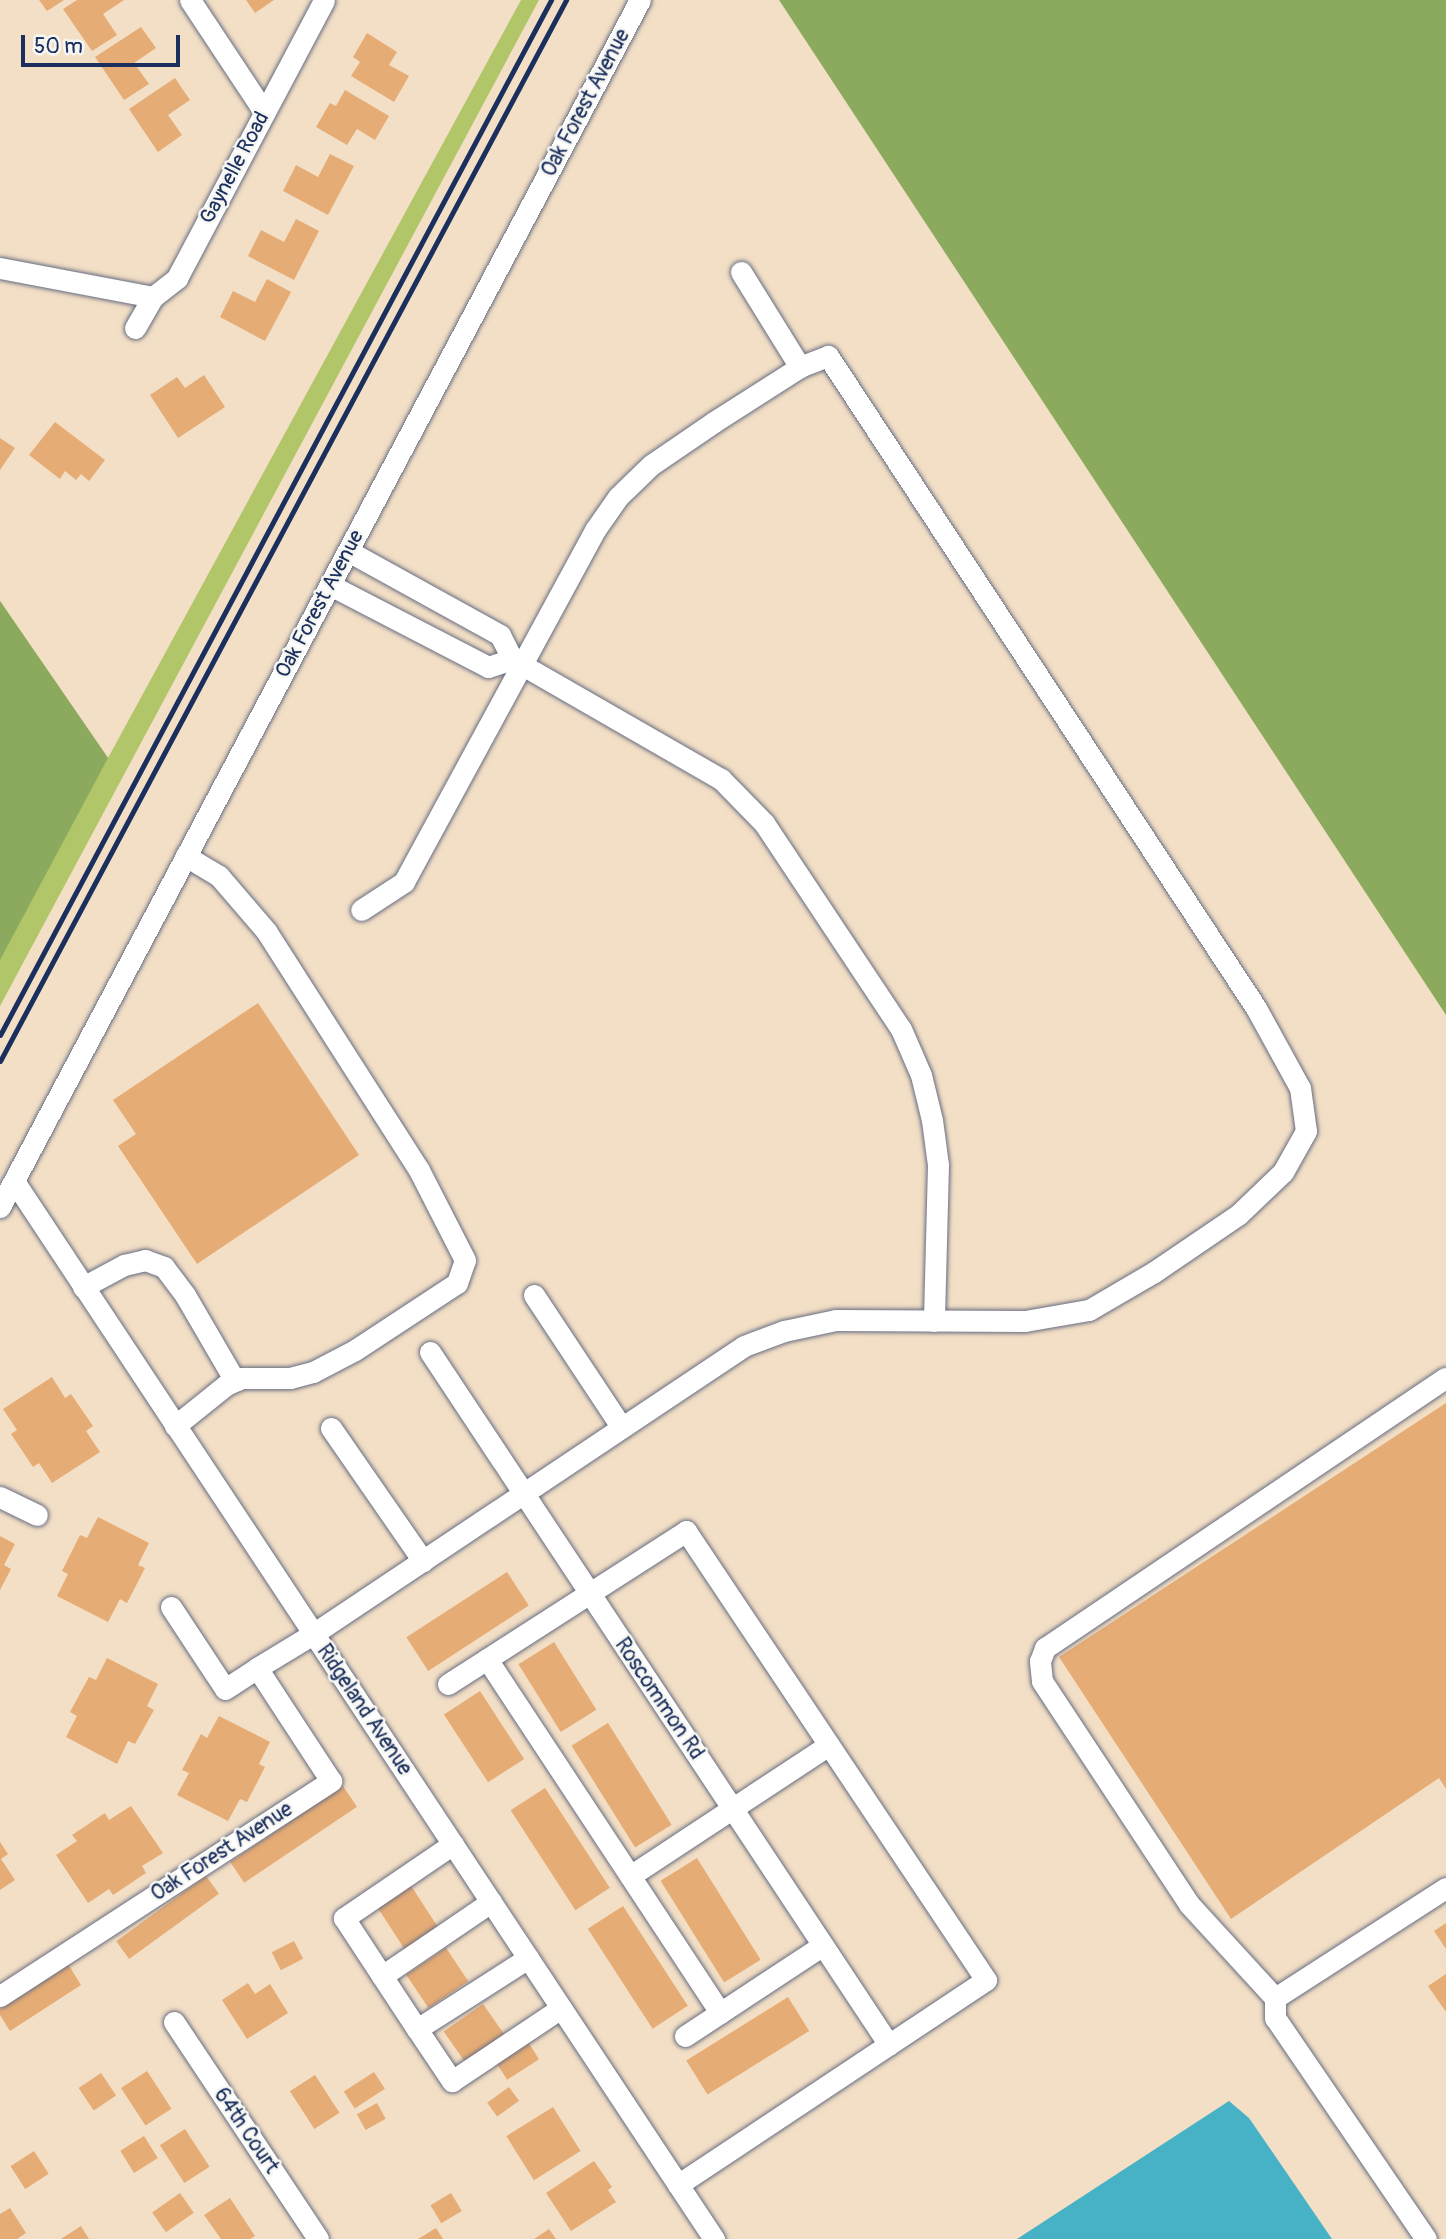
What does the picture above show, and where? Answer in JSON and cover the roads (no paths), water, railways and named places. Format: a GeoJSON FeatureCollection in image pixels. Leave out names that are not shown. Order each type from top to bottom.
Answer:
{"type":"FeatureCollection","features":[{"type":"Feature","properties":{"kind":"street"},"geometry":{"type":"LineString","coordinates":[[190,0],[264,112]]}},
{"type":"Feature","properties":{"kind":"street","name":"Gaynelle Road"},"geometry":{"type":"LineString","coordinates":[[135,328],[153,297],[177,278],[324,0]]}},
{"type":"Feature","properties":{"kind":"street","name":"Oak Forest Avenue"},"geometry":{"type":"LineString","coordinates":[[0,1207],[640,0]]}},
{"type":"Feature","properties":{"kind":"street"},"geometry":{"type":"LineString","coordinates":[[0,268],[153,297]]}},
{"type":"Feature","properties":{"kind":"street"},"geometry":{"type":"LineString","coordinates":[[741,272],[800,367]]}},
{"type":"Feature","properties":{"kind":"street"},"geometry":{"type":"LineString","coordinates":[[171,1607],[225,1689],[313,1634],[744,1346],[784,1331],[836,1320],[1025,1321],[1089,1310],[1154,1272],[1238,1215],[1283,1172],[1306,1131],[1300,1087],[1249,997],[828,355],[800,367],[651,465],[618,497],[595,530],[517,662],[404,882],[361,911]]}},
{"type":"Feature","properties":{"kind":"street"},"geometry":{"type":"LineString","coordinates":[[348,551],[500,635],[517,662],[722,779],[764,823],[901,1029],[921,1075],[932,1120],[936,1154],[934,1321]]}},
{"type":"Feature","properties":{"kind":"street"},"geometry":{"type":"LineString","coordinates":[[330,585],[488,667],[517,662]]}},
{"type":"Feature","properties":{"kind":"street"},"geometry":{"type":"LineString","coordinates":[[175,1426],[216,1391],[242,1378],[290,1378],[313,1372],[355,1350],[457,1283],[465,1260],[419,1170],[267,932],[219,876],[186,856]]}},
{"type":"Feature","properties":{"kind":"street","name":"Ridgeland Avenue"},"geometry":{"type":"LineString","coordinates":[[14,1181],[714,2239]]}},
{"type":"Feature","properties":{"kind":"street"},"geometry":{"type":"LineString","coordinates":[[83,1287],[124,1265],[145,1260],[164,1267],[185,1295],[235,1381]]}},
{"type":"Feature","properties":{"kind":"street"},"geometry":{"type":"LineString","coordinates":[[534,1295],[622,1428]]}},
{"type":"Feature","properties":{"kind":"street","name":"Roscommon Rd"},"geometry":{"type":"LineString","coordinates":[[430,1352],[889,2045]]}},
{"type":"Feature","properties":{"kind":"street"},"geometry":{"type":"LineString","coordinates":[[1426,2239],[1275,2018],[1275,1998],[1189,1904],[1042,1681],[1040,1661],[1045,1648],[1056,1640],[1446,1378]]}},
{"type":"Feature","properties":{"kind":"street"},"geometry":{"type":"LineString","coordinates":[[331,1428],[423,1561]]}},
{"type":"Feature","properties":{"kind":"street"},"geometry":{"type":"LineString","coordinates":[[0,1497],[37,1514]]}},
{"type":"Feature","properties":{"kind":"street"},"geometry":{"type":"LineString","coordinates":[[448,1684],[685,1531],[986,1980],[678,2185]]}},
{"type":"Feature","properties":{"kind":"street"},"geometry":{"type":"LineString","coordinates":[[487,1659],[720,2013]]}},
{"type":"Feature","properties":{"kind":"street","name":"Oak Forest Avenue"},"geometry":{"type":"LineString","coordinates":[[0,1996],[331,1781],[257,1668]]}},
{"type":"Feature","properties":{"kind":"street"},"geometry":{"type":"LineString","coordinates":[[630,1876],[829,1745]]}},
{"type":"Feature","properties":{"kind":"street"},"geometry":{"type":"LineString","coordinates":[[453,1844],[344,1918],[382,1976],[452,2081],[561,2008]]}},
{"type":"Feature","properties":{"kind":"street"},"geometry":{"type":"LineString","coordinates":[[1275,1998],[1446,1888]]}},
{"type":"Feature","properties":{"kind":"street"},"geometry":{"type":"LineString","coordinates":[[382,1976],[491,1902]]}},
{"type":"Feature","properties":{"kind":"street"},"geometry":{"type":"LineString","coordinates":[[685,2036],[823,1945]]}},
{"type":"Feature","properties":{"kind":"street"},"geometry":{"type":"LineString","coordinates":[[417,2029],[528,1958]]}},
{"type":"Feature","properties":{"kind":"street","name":"64th Court"},"geometry":{"type":"LineString","coordinates":[[174,2022],[318,2239]]}},
{"type":"Feature","properties":{"kind":"water"},"geometry":{"type":"Polygon","coordinates":[[[1229,2101],[1249,2118],[1332,2239],[1017,2239],[1229,2101]]]}},
{"type":"Feature","properties":{"kind":"railway"},"geometry":{"type":"LineString","coordinates":[[0,1035],[551,0]]}},
{"type":"Feature","properties":{"kind":"railway"},"geometry":{"type":"LineString","coordinates":[[0,1061],[566,0]]}}]}
